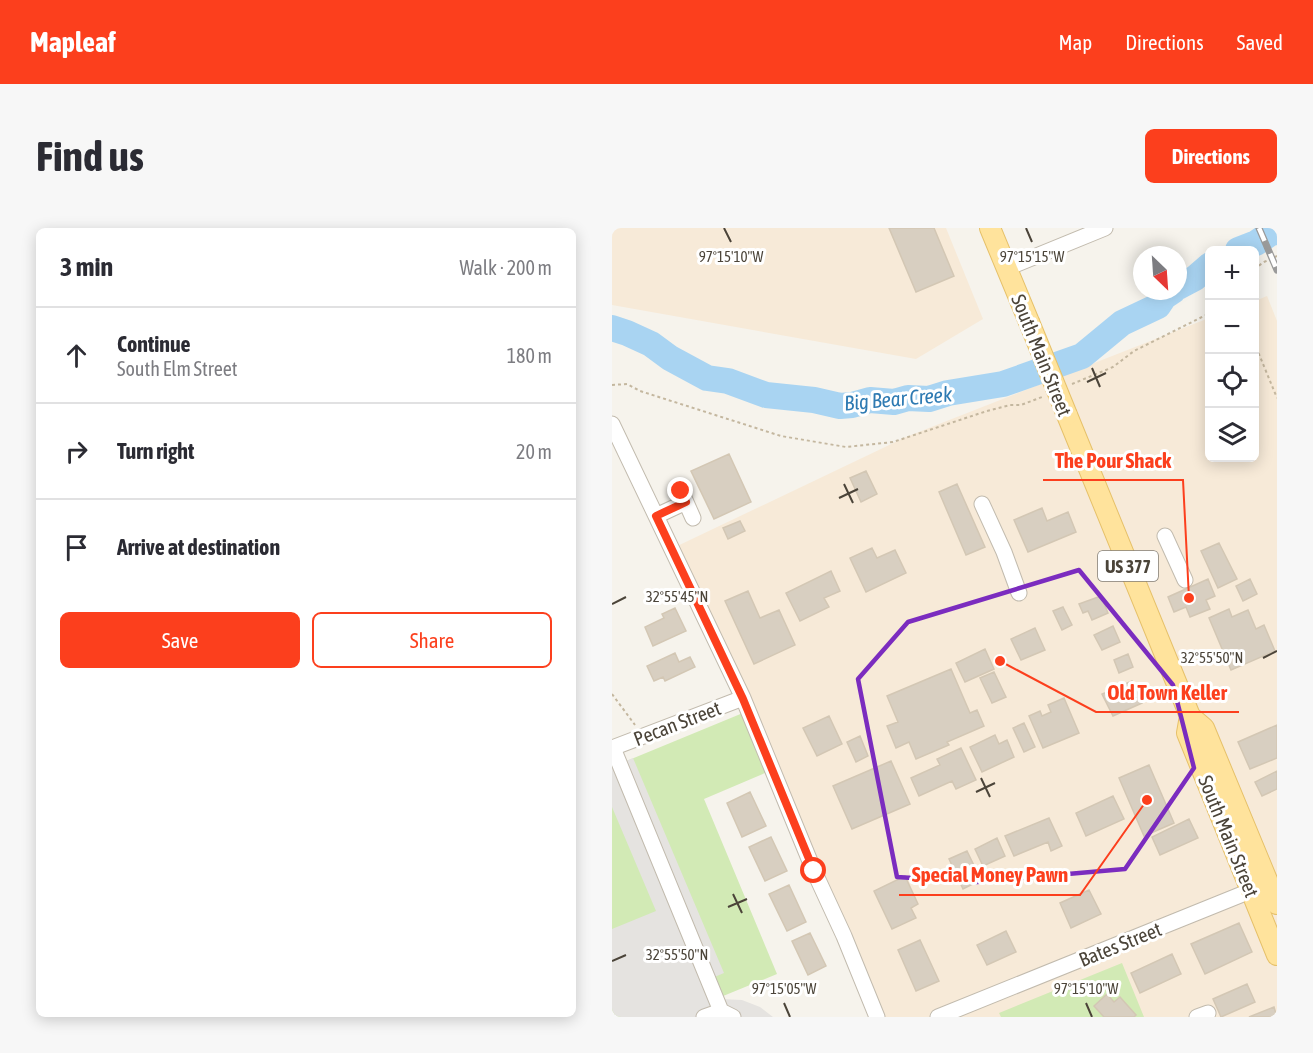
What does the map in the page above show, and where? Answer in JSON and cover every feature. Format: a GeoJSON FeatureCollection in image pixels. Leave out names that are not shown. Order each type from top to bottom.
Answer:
{"type":"FeatureCollection","features":[{"type":"Feature","properties":{"kind":"main road","name":"South Main Street"},"geometry":{"type":"LineString","coordinates":[[990,228],[1190,716],[1187,734],[1260,887],[1277,954]]}},
{"type":"Feature","properties":{"kind":"main road","name":"South Main Street"},"geometry":{"type":"LineString","coordinates":[[1260,887],[1277,904]]}},
{"type":"Feature","properties":{"kind":"street"},"geometry":{"type":"LineString","coordinates":[[1007,268],[1074,234],[1105,228]]}},
{"type":"Feature","properties":{"kind":"street"},"geometry":{"type":"LineString","coordinates":[[612,424],[616,445],[656,516],[743,699],[877,1017]]}},
{"type":"Feature","properties":{"kind":"street"},"geometry":{"type":"LineString","coordinates":[[656,516],[683,496],[693,518]]}},
{"type":"Feature","properties":{"kind":"street"},"geometry":{"type":"LineString","coordinates":[[982,504],[1004,552],[1019,593]]}},
{"type":"Feature","properties":{"kind":"street"},"geometry":{"type":"LineString","coordinates":[[1165,536],[1185,580]]}},
{"type":"Feature","properties":{"kind":"street","name":"Pecan Street"},"geometry":{"type":"LineString","coordinates":[[612,748],[743,699]]}},
{"type":"Feature","properties":{"kind":"street"},"geometry":{"type":"LineString","coordinates":[[612,748],[727,1014],[704,1017]]}},
{"type":"Feature","properties":{"kind":"street","name":"Bates Street"},"geometry":{"type":"LineString","coordinates":[[938,1017],[1260,887]]}},
{"type":"Feature","properties":{"kind":"path"},"geometry":{"type":"LineString","coordinates":[[1259,266],[1277,256]]}},
{"type":"Feature","properties":{"kind":"path"},"geometry":{"type":"LineString","coordinates":[[1064,388],[1113,367],[1134,351],[1205,315]]}},
{"type":"Feature","properties":{"kind":"path"},"geometry":{"type":"LineString","coordinates":[[1259,354],[1277,398]]}},
{"type":"Feature","properties":{"kind":"path"},"geometry":{"type":"LineString","coordinates":[[612,385],[627,384],[640,391],[781,436],[846,447],[893,442],[987,411],[1010,405],[1021,405],[1043,396]]}},
{"type":"Feature","properties":{"kind":"path"},"geometry":{"type":"LineString","coordinates":[[612,694],[634,725]]}},
{"type":"Feature","properties":{"kind":"highlighted area"},"geometry":{"type":"Polygon","coordinates":[[[1079,570],[1173,685],[1194,768],[1125,869],[977,882],[897,877],[858,679],[908,622],[1079,570]]]}},
{"type":"Feature","properties":{"kind":"shaded area"},"geometry":{"type":"Polygon","coordinates":[[[612,228],[946,228],[983,319],[916,359],[612,305],[612,228]]]}},
{"type":"Feature","properties":{"kind":"shaded area"},"geometry":{"type":"Polygon","coordinates":[[[1267,296],[1277,321],[1277,1017],[875,1017],[671,549],[906,437],[1205,320],[1205,462],[1259,462],[1259,299],[1267,296]]]}},
{"type":"Feature","properties":{"kind":"shaded area"},"geometry":{"type":"Polygon","coordinates":[[[633,758],[724,973],[712,978],[720,999],[742,1000],[760,1007],[773,1017],[614,1017],[612,1012],[612,929],[656,911],[612,807],[612,767],[633,758]]]}},
{"type":"Feature","properties":{"kind":"green space"},"geometry":{"type":"Polygon","coordinates":[[[755,708],[779,767],[704,799],[777,974],[672,1017],[612,1017],[612,767],[755,708]]]}},
{"type":"Feature","properties":{"kind":"green space"},"geometry":{"type":"Polygon","coordinates":[[[1122,963],[1144,1017],[1001,1017],[999,1013],[1122,963]]]}},
{"type":"Feature","properties":{"kind":"building"},"geometry":{"type":"Polygon","coordinates":[[[889,228],[934,228],[954,276],[916,292],[889,228]]]}},
{"type":"Feature","properties":{"kind":"building"},"geometry":{"type":"Polygon","coordinates":[[[729,454],[751,502],[714,519],[691,471],[729,454]]]}},
{"type":"Feature","properties":{"kind":"building"},"geometry":{"type":"Polygon","coordinates":[[[866,471],[877,494],[861,502],[850,478],[866,471]]]}},
{"type":"Feature","properties":{"kind":"building"},"geometry":{"type":"Polygon","coordinates":[[[957,484],[985,547],[966,555],[939,492],[957,484]]]}},
{"type":"Feature","properties":{"kind":"building"},"geometry":{"type":"Polygon","coordinates":[[[1042,508],[1047,521],[1068,512],[1076,532],[1028,552],[1014,520],[1042,508]]]}},
{"type":"Feature","properties":{"kind":"building"},"geometry":{"type":"Polygon","coordinates":[[[740,521],[745,531],[728,539],[723,528],[740,521]]]}},
{"type":"Feature","properties":{"kind":"building"},"geometry":{"type":"Polygon","coordinates":[[[1219,543],[1237,579],[1218,588],[1201,551],[1219,543]]]}},
{"type":"Feature","properties":{"kind":"building"},"geometry":{"type":"Polygon","coordinates":[[[872,548],[877,558],[895,550],[906,573],[866,592],[850,558],[872,548]]]}},
{"type":"Feature","properties":{"kind":"building"},"geometry":{"type":"Polygon","coordinates":[[[831,571],[840,591],[824,598],[829,607],[800,621],[786,593],[831,571]]]}},
{"type":"Feature","properties":{"kind":"building"},"geometry":{"type":"Polygon","coordinates":[[[1208,579],[1215,596],[1206,600],[1210,609],[1190,617],[1186,607],[1174,612],[1168,597],[1208,579]]]}},
{"type":"Feature","properties":{"kind":"building"},"geometry":{"type":"Polygon","coordinates":[[[1250,579],[1257,594],[1243,601],[1236,586],[1250,579]]]}},
{"type":"Feature","properties":{"kind":"building"},"geometry":{"type":"Polygon","coordinates":[[[748,591],[760,618],[779,610],[795,645],[754,664],[725,601],[748,591]]]}},
{"type":"Feature","properties":{"kind":"building"},"geometry":{"type":"Polygon","coordinates":[[[1101,596],[1108,613],[1092,620],[1088,611],[1083,613],[1079,604],[1101,596]]]}},
{"type":"Feature","properties":{"kind":"building"},"geometry":{"type":"Polygon","coordinates":[[[1063,607],[1072,625],[1062,630],[1053,611],[1063,607]]]}},
{"type":"Feature","properties":{"kind":"building"},"geometry":{"type":"Polygon","coordinates":[[[675,608],[686,631],[653,646],[645,627],[664,618],[662,614],[675,608]]]}},
{"type":"Feature","properties":{"kind":"building"},"geometry":{"type":"Polygon","coordinates":[[[1229,609],[1232,617],[1248,610],[1256,629],[1264,625],[1275,651],[1231,670],[1209,618],[1229,609]]]}},
{"type":"Feature","properties":{"kind":"building"},"geometry":{"type":"Polygon","coordinates":[[[1113,626],[1120,642],[1102,650],[1094,635],[1113,626]]]}},
{"type":"Feature","properties":{"kind":"building"},"geometry":{"type":"Polygon","coordinates":[[[1035,628],[1045,650],[1021,660],[1011,639],[1035,628]]]}},
{"type":"Feature","properties":{"kind":"building"},"geometry":{"type":"Polygon","coordinates":[[[985,649],[994,669],[965,682],[956,663],[985,649]]]}},
{"type":"Feature","properties":{"kind":"building"},"geometry":{"type":"Polygon","coordinates":[[[675,653],[679,662],[690,657],[695,667],[665,681],[663,677],[654,681],[647,666],[675,653]]]}},
{"type":"Feature","properties":{"kind":"building"},"geometry":{"type":"Polygon","coordinates":[[[1128,654],[1133,667],[1119,673],[1114,660],[1128,654]]]}},
{"type":"Feature","properties":{"kind":"building"},"geometry":{"type":"Polygon","coordinates":[[[951,669],[970,713],[977,710],[984,726],[947,742],[949,745],[916,759],[909,742],[896,748],[887,726],[898,722],[887,696],[951,669]]]}},
{"type":"Feature","properties":{"kind":"building"},"geometry":{"type":"Polygon","coordinates":[[[994,672],[1006,697],[992,703],[980,678],[994,672]]]}},
{"type":"Feature","properties":{"kind":"building"},"geometry":{"type":"Polygon","coordinates":[[[1132,681],[1142,703],[1113,716],[1102,694],[1132,681]]]}},
{"type":"Feature","properties":{"kind":"building"},"geometry":{"type":"Polygon","coordinates":[[[1064,698],[1079,733],[1043,748],[1029,716],[1040,711],[1042,716],[1051,712],[1048,705],[1064,698]]]}},
{"type":"Feature","properties":{"kind":"building"},"geometry":{"type":"Polygon","coordinates":[[[829,716],[842,744],[817,756],[803,728],[829,716]]]}},
{"type":"Feature","properties":{"kind":"building"},"geometry":{"type":"Polygon","coordinates":[[[1024,723],[1035,747],[1024,752],[1013,728],[1024,723]]]}},
{"type":"Feature","properties":{"kind":"building"},"geometry":{"type":"Polygon","coordinates":[[[1277,725],[1277,758],[1250,769],[1238,742],[1277,725]]]}},
{"type":"Feature","properties":{"kind":"building"},"geometry":{"type":"Polygon","coordinates":[[[995,735],[999,744],[1007,740],[1014,757],[982,772],[970,747],[995,735]]]}},
{"type":"Feature","properties":{"kind":"building"},"geometry":{"type":"Polygon","coordinates":[[[860,736],[868,756],[856,762],[847,742],[860,736]]]}},
{"type":"Feature","properties":{"kind":"building"},"geometry":{"type":"Polygon","coordinates":[[[961,748],[976,780],[956,789],[952,781],[919,796],[911,778],[940,765],[937,759],[961,748]]]}},
{"type":"Feature","properties":{"kind":"building"},"geometry":{"type":"Polygon","coordinates":[[[891,761],[910,804],[852,829],[833,786],[891,761]]]}},
{"type":"Feature","properties":{"kind":"building"},"geometry":{"type":"Polygon","coordinates":[[[1149,765],[1174,823],[1144,836],[1119,778],[1149,765]]]}},
{"type":"Feature","properties":{"kind":"building"},"geometry":{"type":"Polygon","coordinates":[[[1277,771],[1277,789],[1262,796],[1255,782],[1277,771]]]}},
{"type":"Feature","properties":{"kind":"building"},"geometry":{"type":"Polygon","coordinates":[[[750,792],[766,826],[742,837],[727,803],[750,792]]]}},
{"type":"Feature","properties":{"kind":"building"},"geometry":{"type":"Polygon","coordinates":[[[1113,796],[1124,819],[1086,836],[1076,813],[1113,796]]]}},
{"type":"Feature","properties":{"kind":"building"},"geometry":{"type":"Polygon","coordinates":[[[1049,818],[1062,846],[1051,851],[1048,842],[1014,856],[1005,836],[1049,818]]]}},
{"type":"Feature","properties":{"kind":"building"},"geometry":{"type":"Polygon","coordinates":[[[1189,819],[1198,838],[1160,855],[1152,837],[1189,819]]]}},
{"type":"Feature","properties":{"kind":"building"},"geometry":{"type":"Polygon","coordinates":[[[771,837],[787,871],[765,881],[749,847],[771,837]]]}},
{"type":"Feature","properties":{"kind":"building"},"geometry":{"type":"Polygon","coordinates":[[[997,838],[1005,856],[983,866],[975,849],[997,838]]]}},
{"type":"Feature","properties":{"kind":"building"},"geometry":{"type":"Polygon","coordinates":[[[967,851],[981,880],[963,889],[949,859],[967,851]]]}},
{"type":"Feature","properties":{"kind":"building"},"geometry":{"type":"Polygon","coordinates":[[[905,876],[918,904],[911,908],[916,918],[892,929],[874,891],[905,876]]]}},
{"type":"Feature","properties":{"kind":"building"},"geometry":{"type":"Polygon","coordinates":[[[789,885],[806,922],[787,931],[769,894],[789,885]]]}},
{"type":"Feature","properties":{"kind":"building"},"geometry":{"type":"Polygon","coordinates":[[[1089,890],[1101,914],[1071,928],[1060,903],[1089,890]]]}},
{"type":"Feature","properties":{"kind":"building"},"geometry":{"type":"Polygon","coordinates":[[[1239,923],[1252,952],[1205,974],[1191,944],[1239,923]]]}},
{"type":"Feature","properties":{"kind":"building"},"geometry":{"type":"Polygon","coordinates":[[[1006,931],[1016,952],[987,965],[977,945],[1006,931]]]}},
{"type":"Feature","properties":{"kind":"building"},"geometry":{"type":"Polygon","coordinates":[[[810,933],[826,966],[808,975],[792,941],[810,933]]]}},
{"type":"Feature","properties":{"kind":"building"},"geometry":{"type":"Polygon","coordinates":[[[920,940],[939,981],[916,991],[898,950],[920,940]]]}},
{"type":"Feature","properties":{"kind":"building"},"geometry":{"type":"Polygon","coordinates":[[[1172,954],[1181,974],[1140,993],[1131,973],[1172,954]]]}},
{"type":"Feature","properties":{"kind":"building"},"geometry":{"type":"Polygon","coordinates":[[[1247,984],[1255,1002],[1221,1017],[1213,999],[1247,984]]]}},
{"type":"Feature","properties":{"kind":"building"},"geometry":{"type":"Polygon","coordinates":[[[1107,994],[1114,1002],[1120,997],[1136,1015],[1134,1017],[1104,1017],[1094,1006],[1107,994]]]}},
{"type":"Feature","properties":{"kind":"building"},"geometry":{"type":"Polygon","coordinates":[[[1274,1007],[1277,1017],[1249,1017],[1274,1007]]]}},
{"type":"Feature","properties":{"kind":"waterway","name":"Big Bear Creek"},"geometry":{"type":"LineString","coordinates":[[1248,246],[1277,229]]}},
{"type":"Feature","properties":{"kind":"waterway"},"geometry":{"type":"LineString","coordinates":[[1269,235],[1277,243]]}},
{"type":"Feature","properties":{"kind":"waterway","name":"Big Bear Creek"},"geometry":{"type":"LineString","coordinates":[[1187,282],[1205,269]]}},
{"type":"Feature","properties":{"kind":"waterway","name":"Big Bear Creek"},"geometry":{"type":"LineString","coordinates":[[612,328],[651,344],[670,358],[707,378],[728,381],[766,395],[814,400],[840,406],[870,400],[894,402],[908,398],[929,399],[948,393],[1003,384],[1082,356],[1122,323],[1158,306],[1162,300]]}},
{"type":"Feature","properties":{"kind":"railway"},"geometry":{"type":"LineString","coordinates":[[1259,228],[1277,270]]}},
{"type":"Feature","properties":{"kind":"place","name":"The Pour Shack"},"geometry":{"type":"Point","coordinates":[1189,598]}},
{"type":"Feature","properties":{"kind":"place","name":"Old Town Keller"},"geometry":{"type":"Point","coordinates":[1000,661]}},
{"type":"Feature","properties":{"kind":"place","name":"Special Money Pawn"},"geometry":{"type":"Point","coordinates":[1147,800]}},
{"type":"Feature","properties":{"kind":"route"},"geometry":{"type":"LineString","coordinates":[[681,491],[686,502],[656,516],[743,699],[814,871]]}}]}
